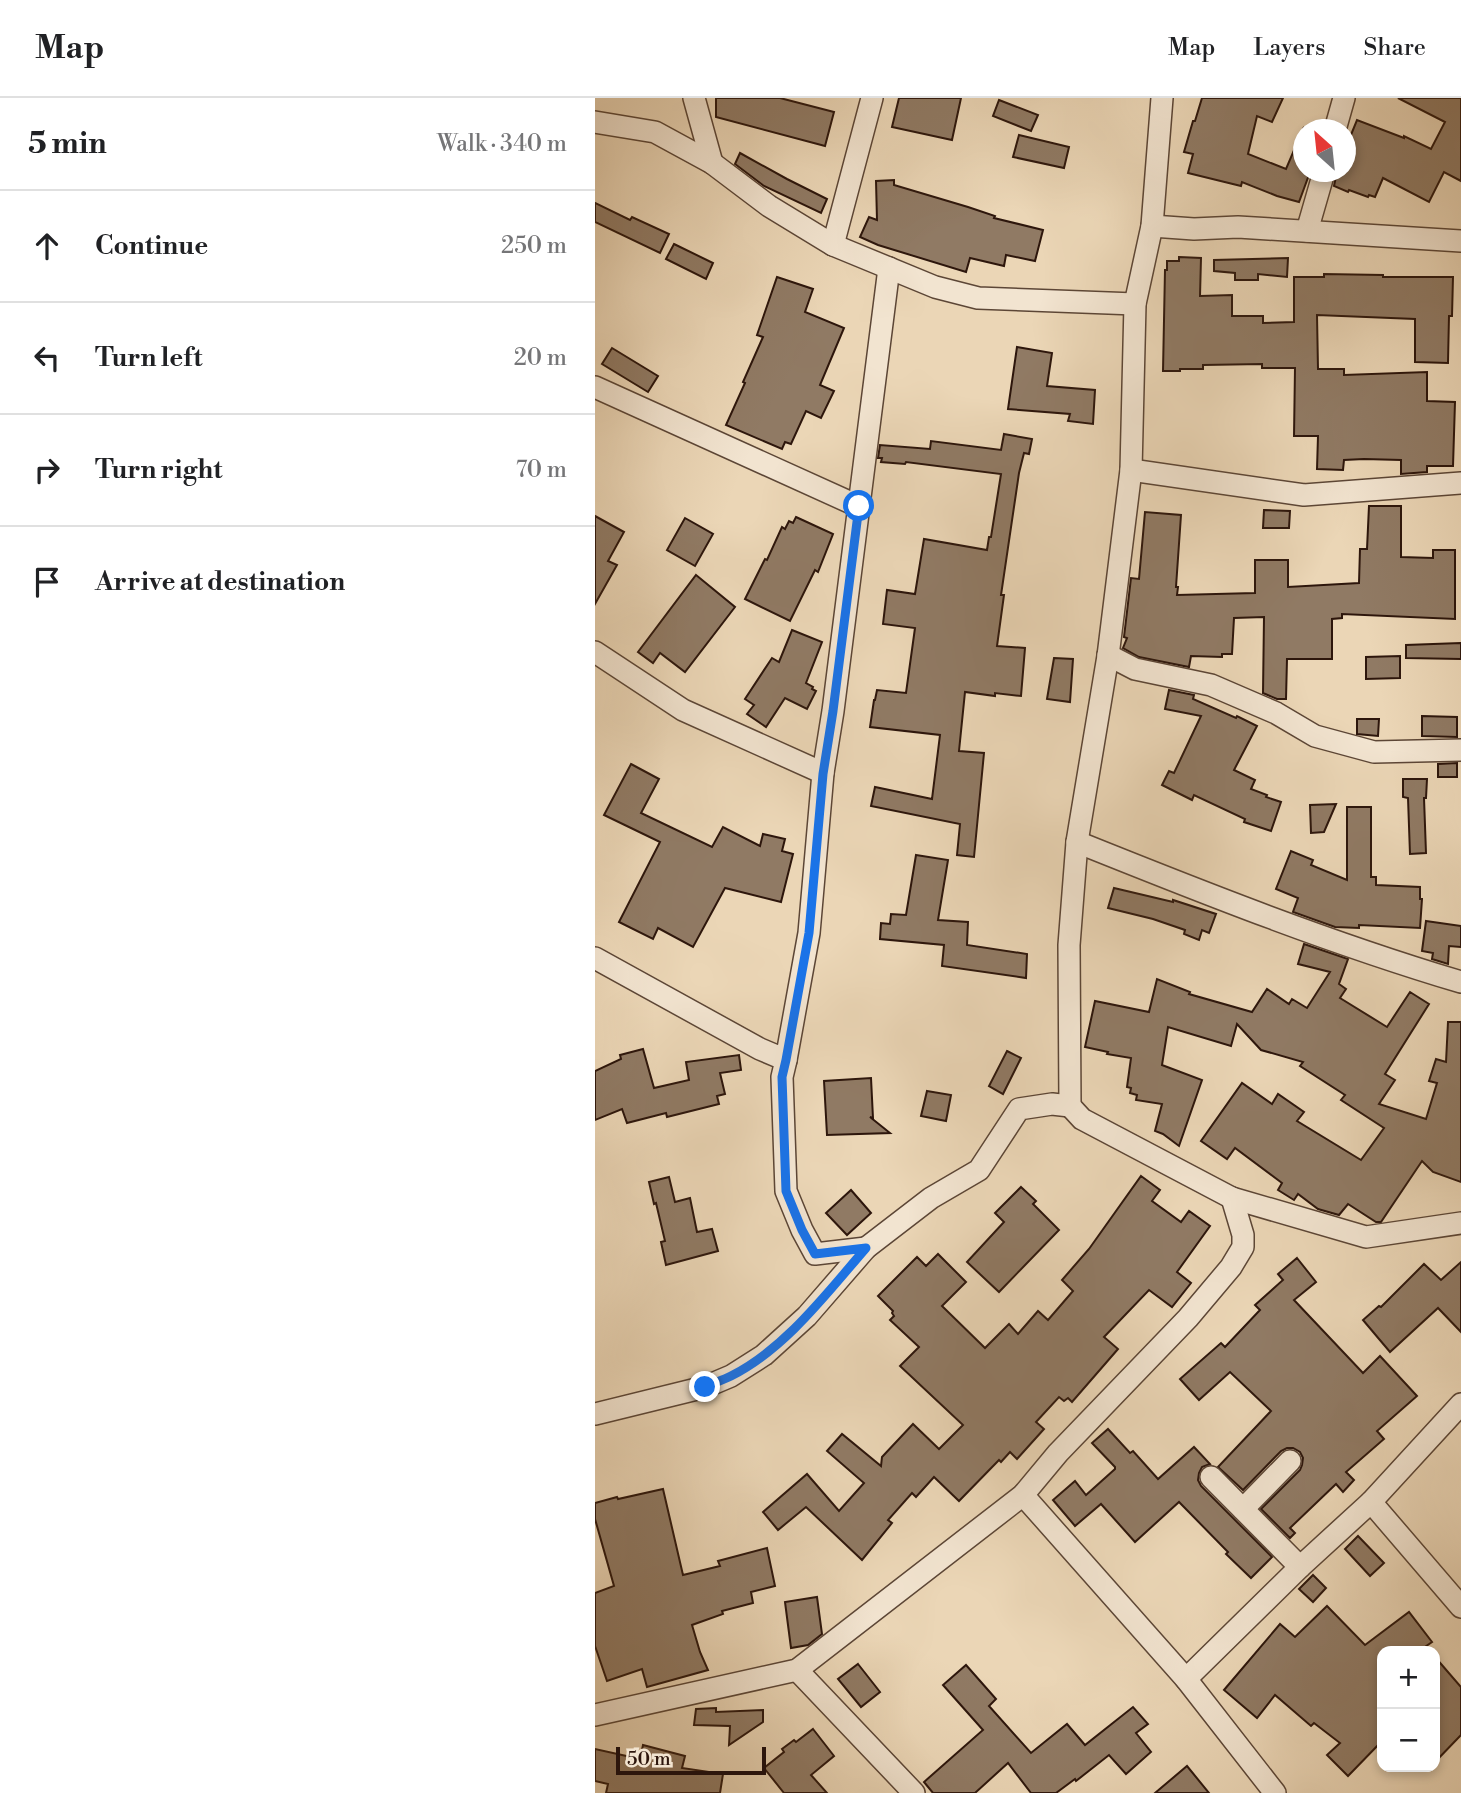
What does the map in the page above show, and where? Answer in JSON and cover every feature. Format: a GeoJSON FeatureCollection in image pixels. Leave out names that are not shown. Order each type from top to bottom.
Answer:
{"type":"FeatureCollection","features":[{"type":"Feature","properties":{"kind":"street"},"geometry":{"type":"LineString","coordinates":[[694,98],[712,163]]}},
{"type":"Feature","properties":{"kind":"street"},"geometry":{"type":"LineString","coordinates":[[833,245],[872,98]]}},
{"type":"Feature","properties":{"kind":"street"},"geometry":{"type":"LineString","coordinates":[[1070,1106],[1069,945],[1077,842],[1108,654],[1131,470],[1135,304],[1152,226],[1162,98]]}},
{"type":"Feature","properties":{"kind":"street"},"geometry":{"type":"LineString","coordinates":[[1338,119],[1344,98]]}},
{"type":"Feature","properties":{"kind":"street"},"geometry":{"type":"LineString","coordinates":[[595,122],[655,132],[712,163],[769,206],[833,245],[935,287],[978,298],[1135,304]]}},
{"type":"Feature","properties":{"kind":"street"},"geometry":{"type":"LineString","coordinates":[[1307,231],[1321,182]]}},
{"type":"Feature","properties":{"kind":"street"},"geometry":{"type":"LineString","coordinates":[[1152,226],[1194,229],[1238,227],[1461,242]]}},
{"type":"Feature","properties":{"kind":"street"},"geometry":{"type":"LineString","coordinates":[[866,1248],[815,1254],[802,1230],[786,1191],[782,1077],[809,933],[823,774],[889,268]]}},
{"type":"Feature","properties":{"kind":"street"},"geometry":{"type":"LineString","coordinates":[[595,387],[859,506]]}},
{"type":"Feature","properties":{"kind":"street"},"geometry":{"type":"LineString","coordinates":[[1131,470],[1304,495],[1461,483]]}},
{"type":"Feature","properties":{"kind":"street"},"geometry":{"type":"LineString","coordinates":[[595,652],[683,710],[823,774]]}},
{"type":"Feature","properties":{"kind":"street"},"geometry":{"type":"LineString","coordinates":[[1108,654],[1135,669],[1211,685],[1276,713],[1315,736],[1374,751],[1461,750]]}},
{"type":"Feature","properties":{"kind":"street"},"geometry":{"type":"LineString","coordinates":[[1077,842],[1213,897],[1387,960],[1461,982]]}},
{"type":"Feature","properties":{"kind":"street"},"geometry":{"type":"LineString","coordinates":[[595,958],[760,1049],[786,1060]]}},
{"type":"Feature","properties":{"kind":"street"},"geometry":{"type":"LineString","coordinates":[[595,1414],[705,1387],[731,1376],[764,1355],[807,1316],[866,1248],[931,1198],[979,1170],[1019,1109],[1052,1104],[1070,1106],[1082,1119],[1232,1198],[1366,1237],[1461,1223]]}},
{"type":"Feature","properties":{"kind":"street"},"geometry":{"type":"LineString","coordinates":[[595,1715],[797,1670],[1023,1495],[1058,1453],[1188,1318],[1231,1267],[1243,1247],[1243,1235],[1232,1198]]}},
{"type":"Feature","properties":{"kind":"street"},"geometry":{"type":"LineString","coordinates":[[1186,1679],[1300,1567],[1371,1502],[1461,1404]]}},
{"type":"Feature","properties":{"kind":"street"},"geometry":{"type":"LineString","coordinates":[[1243,1509],[1290,1461]]}},
{"type":"Feature","properties":{"kind":"street"},"geometry":{"type":"LineString","coordinates":[[1211,1477],[1300,1567]]}},
{"type":"Feature","properties":{"kind":"street"},"geometry":{"type":"LineString","coordinates":[[1023,1495],[1186,1679],[1275,1793]]}},
{"type":"Feature","properties":{"kind":"street"},"geometry":{"type":"LineString","coordinates":[[1371,1502],[1461,1606]]}},
{"type":"Feature","properties":{"kind":"street"},"geometry":{"type":"LineString","coordinates":[[797,1670],[914,1793]]}},
{"type":"Feature","properties":{"kind":"building"},"geometry":{"type":"Polygon","coordinates":[[[716,98],[780,98],[834,112],[825,146],[716,117],[716,98]]]}},
{"type":"Feature","properties":{"kind":"building"},"geometry":{"type":"Polygon","coordinates":[[[899,98],[961,98],[952,140],[892,127],[899,98]]]}},
{"type":"Feature","properties":{"kind":"building"},"geometry":{"type":"Polygon","coordinates":[[[1202,98],[1283,98],[1272,122],[1257,116],[1248,154],[1286,169],[1293,153],[1293,182],[1306,182],[1299,202],[1242,182],[1241,186],[1188,173],[1193,154],[1184,152],[1202,98]]]}},
{"type":"Feature","properties":{"kind":"building"},"geometry":{"type":"Polygon","coordinates":[[[1398,98],[1461,98],[1461,181],[1444,172],[1429,202],[1383,178],[1375,197],[1349,190],[1348,192],[1334,186],[1335,182],[1356,182],[1357,120],[1404,136],[1431,149],[1445,122],[1398,98]]]}},
{"type":"Feature","properties":{"kind":"building"},"geometry":{"type":"Polygon","coordinates":[[[999,100],[1038,115],[1031,131],[993,116],[999,100]]]}},
{"type":"Feature","properties":{"kind":"building"},"geometry":{"type":"Polygon","coordinates":[[[1019,135],[1069,147],[1064,168],[1013,157],[1019,135]]]}},
{"type":"Feature","properties":{"kind":"building"},"geometry":{"type":"Polygon","coordinates":[[[740,153],[827,199],[821,213],[764,186],[735,164],[740,153]]]}},
{"type":"Feature","properties":{"kind":"building"},"geometry":{"type":"Polygon","coordinates":[[[894,180],[894,185],[968,207],[995,216],[994,218],[1043,230],[1035,261],[1006,255],[1004,266],[970,258],[966,272],[860,237],[869,217],[877,220],[876,181],[894,180]]]}},
{"type":"Feature","properties":{"kind":"building"},"geometry":{"type":"Polygon","coordinates":[[[595,203],[630,220],[632,217],[669,234],[660,253],[595,222],[595,203]]]}},
{"type":"Feature","properties":{"kind":"building"},"geometry":{"type":"Polygon","coordinates":[[[674,244],[713,263],[706,279],[666,259],[674,244]]]}},
{"type":"Feature","properties":{"kind":"building"},"geometry":{"type":"Polygon","coordinates":[[[1179,257],[1201,258],[1200,296],[1232,295],[1232,316],[1263,316],[1263,323],[1294,322],[1294,277],[1324,277],[1324,274],[1453,277],[1448,363],[1415,362],[1415,319],[1317,315],[1318,369],[1344,369],[1344,375],[1427,372],[1427,401],[1455,402],[1453,466],[1427,466],[1427,472],[1401,474],[1401,460],[1364,459],[1344,460],[1343,470],[1317,469],[1318,436],[1294,436],[1295,368],[1262,368],[1262,364],[1203,365],[1203,369],[1163,371],[1165,270],[1167,261],[1179,261],[1179,257]]]}},
{"type":"Feature","properties":{"kind":"building"},"geometry":{"type":"Polygon","coordinates":[[[1288,258],[1287,277],[1258,274],[1258,280],[1235,280],[1235,273],[1214,271],[1214,260],[1288,258]]]}},
{"type":"Feature","properties":{"kind":"building"},"geometry":{"type":"Polygon","coordinates":[[[777,277],[813,289],[805,312],[844,328],[820,385],[834,391],[821,418],[806,411],[791,444],[785,442],[782,449],[726,425],[763,337],[757,335],[777,277]]]}},
{"type":"Feature","properties":{"kind":"building"},"geometry":{"type":"Polygon","coordinates":[[[1017,347],[1052,353],[1047,386],[1095,390],[1093,424],[1068,421],[1070,414],[1008,409],[1017,347]]]}},
{"type":"Feature","properties":{"kind":"building"},"geometry":{"type":"Polygon","coordinates":[[[612,348],[658,376],[648,392],[602,364],[612,348]]]}},
{"type":"Feature","properties":{"kind":"building"},"geometry":{"type":"Polygon","coordinates":[[[1004,434],[1032,439],[1029,454],[1024,453],[1019,473],[1001,595],[1004,595],[997,646],[1025,648],[1021,696],[965,692],[959,751],[984,753],[974,857],[957,855],[960,824],[871,806],[875,787],[932,799],[940,735],[870,727],[877,690],[906,693],[915,628],[883,624],[887,590],[915,594],[924,539],[987,550],[1001,474],[906,462],[881,462],[882,458],[878,458],[880,445],[930,449],[931,441],[1001,450],[1004,434]]]}},
{"type":"Feature","properties":{"kind":"building"},"geometry":{"type":"Polygon","coordinates":[[[1369,506],[1401,506],[1401,557],[1433,558],[1433,550],[1455,550],[1455,619],[1342,614],[1342,618],[1332,619],[1332,659],[1287,659],[1286,699],[1277,699],[1263,693],[1264,617],[1234,618],[1232,654],[1222,654],[1222,657],[1191,656],[1189,667],[1139,657],[1123,648],[1127,638],[1124,637],[1131,578],[1139,579],[1145,512],[1181,515],[1177,595],[1255,593],[1255,560],[1288,560],[1288,587],[1359,583],[1360,549],[1367,549],[1369,506]]]}},
{"type":"Feature","properties":{"kind":"building"},"geometry":{"type":"Polygon","coordinates":[[[1264,510],[1290,511],[1289,528],[1263,528],[1264,510]]]}},
{"type":"Feature","properties":{"kind":"building"},"geometry":{"type":"Polygon","coordinates":[[[595,516],[624,532],[608,561],[617,565],[595,604],[595,516]]]}},
{"type":"Feature","properties":{"kind":"building"},"geometry":{"type":"Polygon","coordinates":[[[796,517],[833,534],[818,572],[815,570],[790,621],[745,599],[782,527],[785,529],[789,521],[793,523],[796,517]]]}},
{"type":"Feature","properties":{"kind":"building"},"geometry":{"type":"Polygon","coordinates":[[[685,518],[713,534],[695,566],[667,550],[685,518]]]}},
{"type":"Feature","properties":{"kind":"building"},"geometry":{"type":"Polygon","coordinates":[[[696,575],[735,607],[685,672],[660,653],[653,663],[638,652],[696,575]]]}},
{"type":"Feature","properties":{"kind":"building"},"geometry":{"type":"Polygon","coordinates":[[[792,630],[822,642],[806,683],[816,691],[807,709],[785,698],[766,727],[747,714],[754,705],[745,699],[772,658],[779,662],[792,630]]]}},
{"type":"Feature","properties":{"kind":"building"},"geometry":{"type":"Polygon","coordinates":[[[1461,643],[1461,659],[1406,658],[1406,645],[1461,643]]]}},
{"type":"Feature","properties":{"kind":"building"},"geometry":{"type":"Polygon","coordinates":[[[1400,656],[1400,678],[1366,679],[1366,657],[1400,656]]]}},
{"type":"Feature","properties":{"kind":"building"},"geometry":{"type":"Polygon","coordinates":[[[1054,658],[1073,659],[1070,702],[1047,699],[1054,658]]]}},
{"type":"Feature","properties":{"kind":"building"},"geometry":{"type":"Polygon","coordinates":[[[1169,690],[1194,695],[1193,699],[1257,726],[1234,770],[1255,780],[1251,789],[1281,802],[1271,831],[1244,822],[1245,819],[1194,795],[1192,800],[1162,785],[1169,771],[1174,773],[1201,716],[1165,709],[1169,690]]]}},
{"type":"Feature","properties":{"kind":"building"},"geometry":{"type":"Polygon","coordinates":[[[1422,716],[1457,717],[1457,737],[1422,736],[1422,716]]]}},
{"type":"Feature","properties":{"kind":"building"},"geometry":{"type":"Polygon","coordinates":[[[1357,719],[1379,719],[1378,736],[1357,734],[1357,719]]]}},
{"type":"Feature","properties":{"kind":"building"},"geometry":{"type":"Polygon","coordinates":[[[1457,763],[1457,777],[1438,777],[1438,764],[1457,763]]]}},
{"type":"Feature","properties":{"kind":"building"},"geometry":{"type":"Polygon","coordinates":[[[631,764],[659,779],[641,813],[712,847],[723,827],[760,846],[763,834],[785,839],[782,851],[793,854],[781,902],[725,888],[693,947],[658,928],[653,939],[619,922],[660,842],[604,815],[631,764]]]}},
{"type":"Feature","properties":{"kind":"building"},"geometry":{"type":"Polygon","coordinates":[[[1403,779],[1427,779],[1424,798],[1426,853],[1410,854],[1408,798],[1403,797],[1403,779]]]}},
{"type":"Feature","properties":{"kind":"building"},"geometry":{"type":"Polygon","coordinates":[[[1336,804],[1324,832],[1311,833],[1310,805],[1336,804]]]}},
{"type":"Feature","properties":{"kind":"building"},"geometry":{"type":"Polygon","coordinates":[[[1347,807],[1371,807],[1371,877],[1376,877],[1376,885],[1420,887],[1420,928],[1359,925],[1359,928],[1335,927],[1293,912],[1298,898],[1276,889],[1291,851],[1313,860],[1311,865],[1347,880],[1347,807]]]}},
{"type":"Feature","properties":{"kind":"building"},"geometry":{"type":"Polygon","coordinates":[[[916,855],[948,860],[938,920],[968,922],[967,945],[1027,954],[1026,978],[942,966],[944,945],[880,939],[881,923],[890,924],[891,914],[906,915],[916,855]]]}},
{"type":"Feature","properties":{"kind":"building"},"geometry":{"type":"Polygon","coordinates":[[[1114,888],[1173,900],[1216,914],[1209,933],[1202,930],[1199,940],[1184,934],[1185,930],[1108,908],[1114,888]]]}},
{"type":"Feature","properties":{"kind":"building"},"geometry":{"type":"Polygon","coordinates":[[[1426,921],[1461,926],[1461,947],[1449,946],[1448,964],[1432,959],[1433,953],[1422,951],[1426,921]]]}},
{"type":"Feature","properties":{"kind":"building"},"geometry":{"type":"Polygon","coordinates":[[[1304,944],[1348,959],[1339,984],[1346,989],[1340,998],[1387,1027],[1410,992],[1429,1004],[1385,1074],[1395,1080],[1379,1104],[1426,1119],[1437,1083],[1429,1081],[1436,1059],[1446,1062],[1448,1022],[1461,1022],[1461,1182],[1433,1172],[1422,1161],[1381,1222],[1376,1222],[1348,1204],[1339,1215],[1318,1209],[1298,1194],[1294,1200],[1278,1190],[1282,1183],[1235,1148],[1227,1159],[1201,1141],[1242,1083],[1272,1104],[1278,1094],[1304,1112],[1297,1121],[1361,1160],[1384,1128],[1341,1100],[1345,1095],[1300,1066],[1303,1062],[1261,1050],[1237,1024],[1231,1046],[1168,1027],[1162,1065],[1202,1080],[1179,1146],[1155,1131],[1162,1104],[1136,1100],[1137,1095],[1130,1093],[1131,1088],[1127,1087],[1131,1058],[1085,1047],[1095,1001],[1149,1012],[1157,979],[1190,992],[1189,994],[1252,1012],[1267,989],[1289,1004],[1292,999],[1307,1008],[1330,972],[1298,964],[1304,944]]]}},
{"type":"Feature","properties":{"kind":"building"},"geometry":{"type":"Polygon","coordinates":[[[643,1049],[654,1088],[689,1080],[686,1062],[739,1055],[741,1070],[720,1073],[725,1094],[717,1096],[719,1104],[667,1117],[666,1113],[627,1123],[622,1109],[595,1120],[595,1071],[621,1059],[620,1055],[643,1049]]]}},
{"type":"Feature","properties":{"kind":"building"},"geometry":{"type":"Polygon","coordinates":[[[1007,1051],[1021,1058],[1003,1094],[989,1086],[1007,1051]]]}},
{"type":"Feature","properties":{"kind":"building"},"geometry":{"type":"Polygon","coordinates":[[[871,1078],[873,1118],[870,1117],[890,1133],[827,1135],[824,1081],[871,1078]]]}},
{"type":"Feature","properties":{"kind":"building"},"geometry":{"type":"Polygon","coordinates":[[[927,1091],[951,1095],[946,1121],[921,1116],[927,1091]]]}},
{"type":"Feature","properties":{"kind":"building"},"geometry":{"type":"Polygon","coordinates":[[[1141,1176],[1160,1190],[1152,1201],[1181,1222],[1189,1211],[1210,1226],[1177,1272],[1191,1283],[1172,1307],[1149,1290],[1104,1337],[1118,1349],[1072,1402],[1068,1398],[1064,1401],[1059,1397],[1036,1422],[1044,1429],[1017,1459],[1010,1452],[959,1501],[934,1477],[916,1497],[912,1493],[888,1520],[892,1523],[862,1560],[806,1507],[778,1530],[763,1512],[807,1474],[839,1511],[864,1483],[827,1451],[842,1434],[881,1466],[882,1457],[913,1424],[939,1449],[963,1425],[900,1366],[919,1347],[890,1320],[894,1316],[893,1311],[878,1296],[917,1257],[926,1266],[938,1254],[966,1282],[942,1306],[985,1348],[1009,1324],[1018,1334],[1038,1311],[1048,1320],[1073,1291],[1062,1280],[1089,1249],[1141,1176]]]}},
{"type":"Feature","properties":{"kind":"building"},"geometry":{"type":"Polygon","coordinates":[[[669,1177],[675,1202],[690,1198],[697,1232],[712,1229],[718,1251],[666,1265],[661,1242],[665,1241],[649,1182],[669,1177]]]}},
{"type":"Feature","properties":{"kind":"building"},"geometry":{"type":"Polygon","coordinates":[[[1021,1187],[1036,1201],[1033,1204],[1059,1230],[999,1292],[967,1262],[1004,1222],[995,1213],[1021,1187]]]}},
{"type":"Feature","properties":{"kind":"building"},"geometry":{"type":"Polygon","coordinates":[[[851,1190],[871,1213],[847,1235],[826,1213],[851,1190]]]}},
{"type":"Feature","properties":{"kind":"building"},"geometry":{"type":"Polygon","coordinates":[[[1297,1258],[1316,1282],[1294,1300],[1363,1373],[1380,1356],[1417,1396],[1377,1431],[1384,1439],[1346,1472],[1354,1480],[1343,1492],[1336,1484],[1290,1528],[1295,1533],[1290,1538],[1261,1509],[1300,1470],[1303,1458],[1300,1452],[1293,1448],[1281,1451],[1243,1490],[1218,1467],[1271,1411],[1230,1372],[1199,1400],[1180,1379],[1221,1343],[1225,1347],[1260,1310],[1255,1305],[1283,1280],[1278,1274],[1297,1258]]]}},
{"type":"Feature","properties":{"kind":"building"},"geometry":{"type":"Polygon","coordinates":[[[1461,1262],[1461,1332],[1438,1308],[1390,1352],[1363,1320],[1381,1307],[1424,1264],[1441,1280],[1461,1262]]]}},
{"type":"Feature","properties":{"kind":"building"},"geometry":{"type":"Polygon","coordinates":[[[1108,1429],[1130,1453],[1133,1451],[1158,1479],[1194,1447],[1210,1464],[1202,1467],[1199,1473],[1201,1486],[1272,1557],[1251,1578],[1179,1502],[1135,1542],[1101,1504],[1075,1526],[1053,1500],[1075,1481],[1086,1495],[1115,1469],[1092,1443],[1108,1429]]]}},
{"type":"Feature","properties":{"kind":"building"},"geometry":{"type":"Polygon","coordinates":[[[663,1489],[683,1575],[720,1566],[718,1561],[767,1548],[775,1586],[751,1592],[753,1603],[722,1611],[723,1614],[692,1625],[708,1670],[647,1687],[642,1669],[607,1681],[595,1646],[595,1593],[614,1586],[595,1519],[595,1503],[663,1489]]]}},
{"type":"Feature","properties":{"kind":"building"},"geometry":{"type":"Polygon","coordinates":[[[1358,1536],[1384,1563],[1370,1576],[1345,1549],[1358,1536]]]}},
{"type":"Feature","properties":{"kind":"building"},"geometry":{"type":"Polygon","coordinates":[[[1313,1575],[1326,1588],[1313,1602],[1299,1589],[1313,1575]]]}},
{"type":"Feature","properties":{"kind":"building"},"geometry":{"type":"Polygon","coordinates":[[[817,1597],[822,1634],[808,1645],[791,1648],[785,1602],[817,1597]]]}},
{"type":"Feature","properties":{"kind":"building"},"geometry":{"type":"Polygon","coordinates":[[[1327,1606],[1365,1645],[1409,1612],[1432,1642],[1426,1646],[1377,1646],[1377,1746],[1348,1776],[1327,1755],[1340,1743],[1314,1723],[1311,1726],[1275,1695],[1257,1718],[1224,1690],[1280,1624],[1295,1637],[1327,1606]]]}},
{"type":"Feature","properties":{"kind":"building"},"geometry":{"type":"Polygon","coordinates":[[[1440,1663],[1461,1687],[1461,1735],[1440,1757],[1440,1663]]]}},
{"type":"Feature","properties":{"kind":"building"},"geometry":{"type":"Polygon","coordinates":[[[858,1664],[880,1692],[861,1707],[838,1679],[858,1664]]]}},
{"type":"Feature","properties":{"kind":"building"},"geometry":{"type":"Polygon","coordinates":[[[966,1665],[996,1699],[989,1706],[1031,1753],[1067,1724],[1085,1745],[1133,1707],[1148,1724],[1136,1733],[1151,1752],[1126,1774],[1109,1755],[1056,1793],[1031,1793],[1008,1763],[975,1793],[933,1793],[924,1782],[983,1730],[943,1685],[966,1665]]]}},
{"type":"Feature","properties":{"kind":"building"},"geometry":{"type":"Polygon","coordinates":[[[716,1708],[716,1712],[763,1710],[763,1722],[729,1745],[730,1726],[694,1725],[696,1709],[716,1708]]]}},
{"type":"Feature","properties":{"kind":"building"},"geometry":{"type":"Polygon","coordinates":[[[813,1729],[834,1756],[811,1775],[827,1793],[784,1793],[764,1768],[784,1752],[782,1749],[813,1729]]]}},
{"type":"Feature","properties":{"kind":"building"},"geometry":{"type":"Polygon","coordinates":[[[643,1745],[685,1756],[682,1768],[723,1774],[720,1793],[606,1793],[608,1784],[595,1781],[595,1749],[640,1759],[643,1745]]]}},
{"type":"Feature","properties":{"kind":"building"},"geometry":{"type":"Polygon","coordinates":[[[1187,1766],[1209,1793],[1155,1793],[1187,1766]]]}},
{"type":"Feature","properties":{"kind":"route"},"geometry":{"type":"LineString","coordinates":[[705,1387],[731,1376],[764,1355],[807,1316],[866,1248],[815,1254],[802,1230],[786,1191],[782,1077],[809,933],[823,774],[859,506]]}}]}
